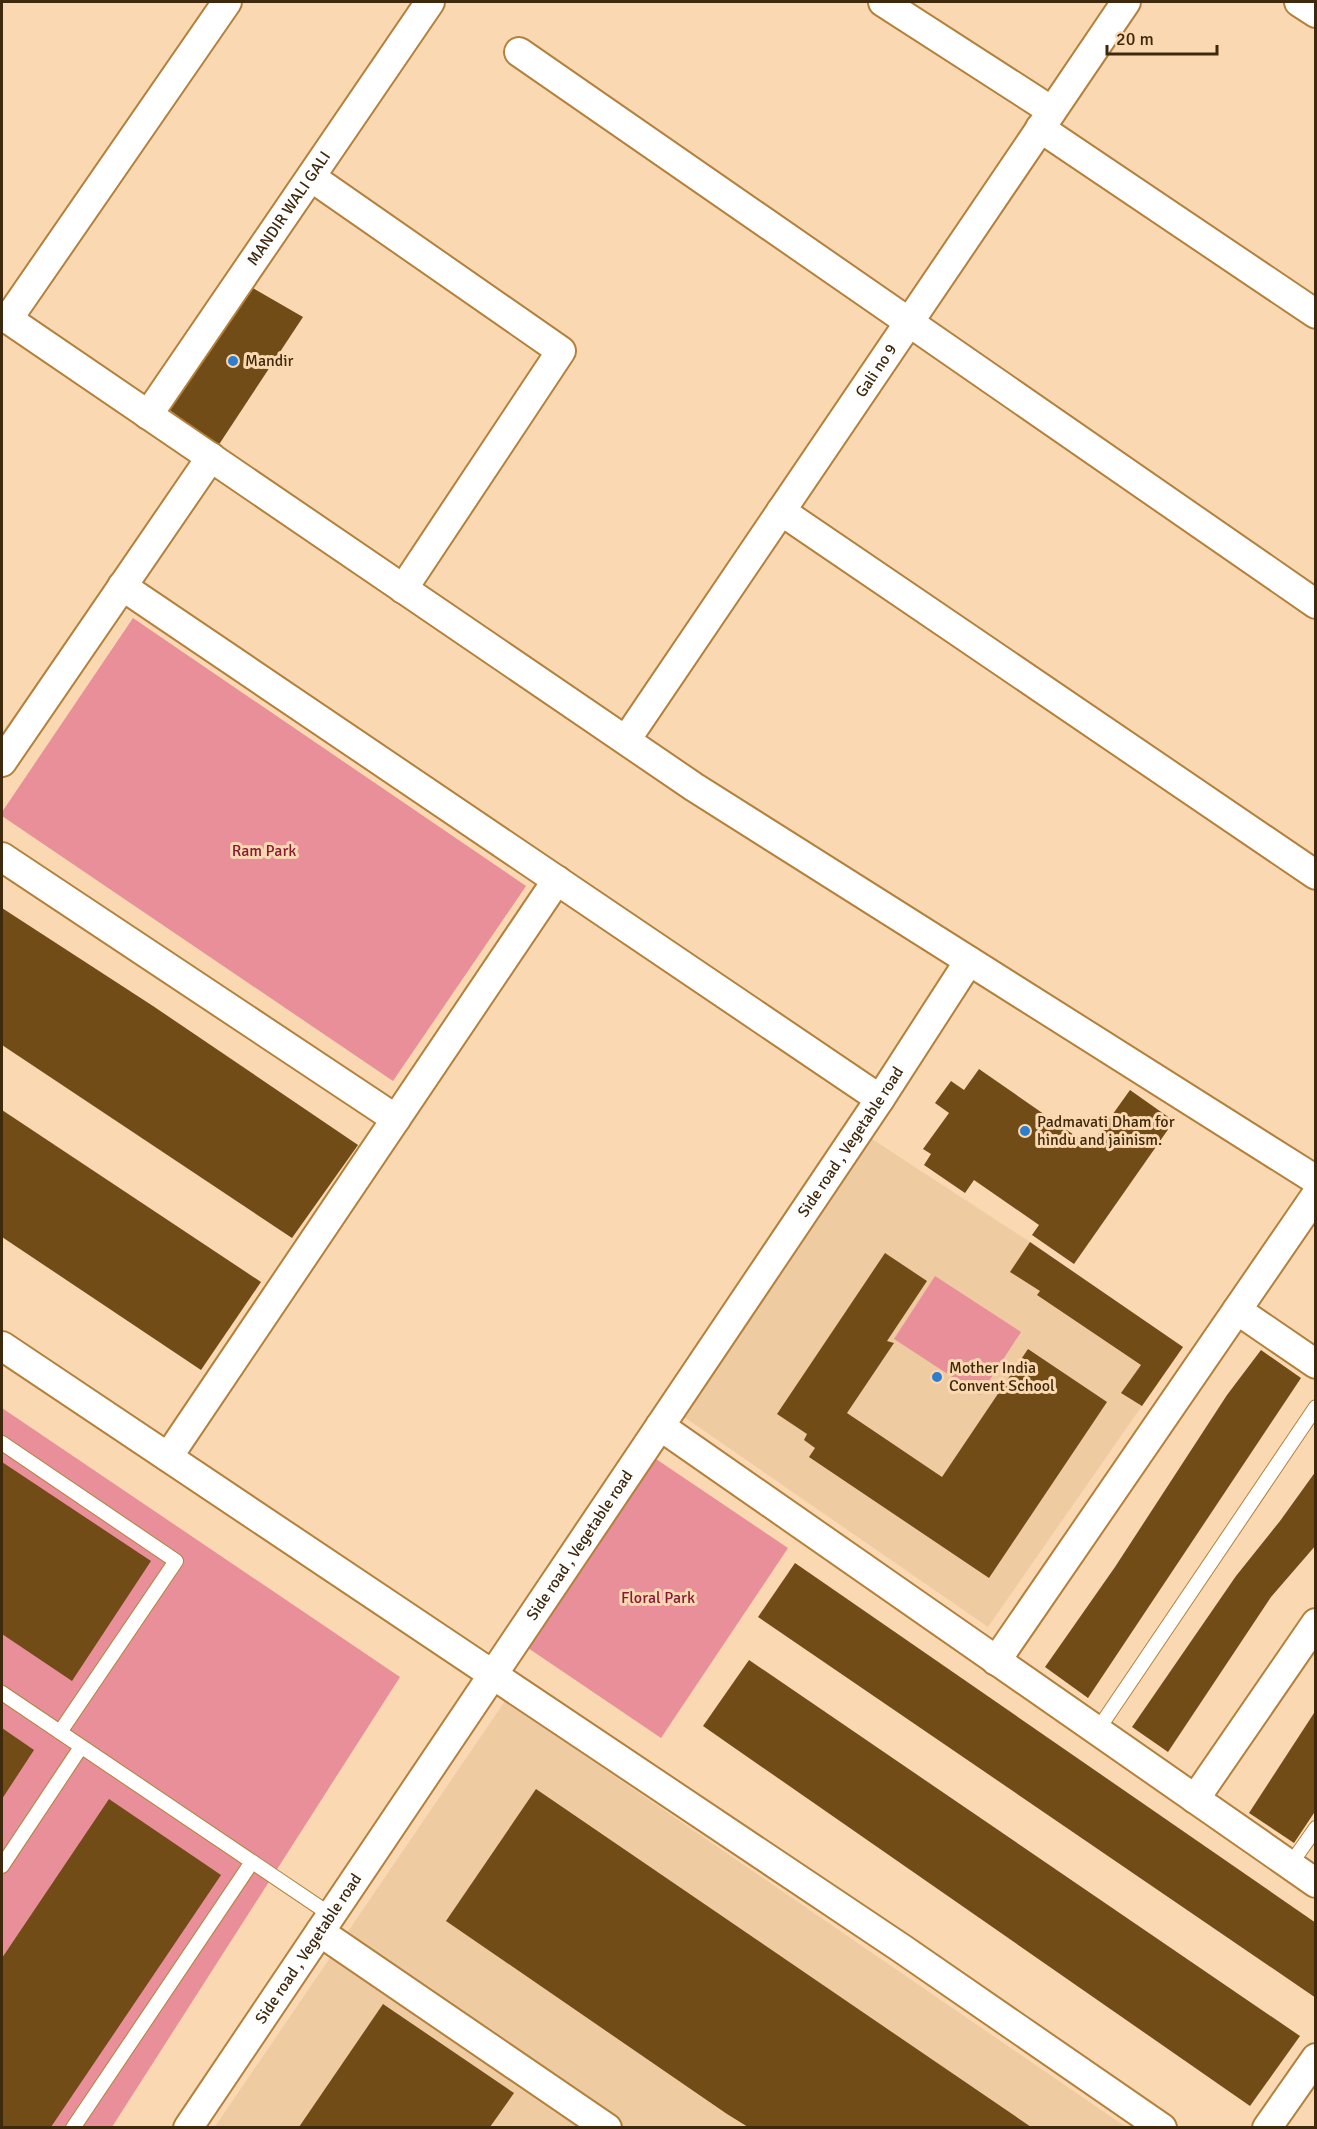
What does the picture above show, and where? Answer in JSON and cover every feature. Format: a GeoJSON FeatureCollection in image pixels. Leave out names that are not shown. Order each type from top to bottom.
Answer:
{"type":"FeatureCollection","features":[{"type":"Feature","properties":{"kind":"street"},"geometry":{"type":"LineString","coordinates":[[226,2],[5,317],[704,793],[1316,1180]]}},
{"type":"Feature","properties":{"kind":"street","name":"MANDIR WALI GALI"},"geometry":{"type":"LineString","coordinates":[[148,415],[430,2]]}},
{"type":"Feature","properties":{"kind":"street"},"geometry":{"type":"LineString","coordinates":[[883,2],[1316,314]]}},
{"type":"Feature","properties":{"kind":"street","name":"Gali no 9"},"geometry":{"type":"LineString","coordinates":[[626,741],[1126,2]]}},
{"type":"Feature","properties":{"kind":"street"},"geometry":{"type":"LineString","coordinates":[[1299,2],[1316,13]]}},
{"type":"Feature","properties":{"kind":"street"},"geometry":{"type":"LineString","coordinates":[[519,52],[1316,604]]}},
{"type":"Feature","properties":{"kind":"street"},"geometry":{"type":"LineString","coordinates":[[311,177],[561,351],[403,589]]}},
{"type":"Feature","properties":{"kind":"street"},"geometry":{"type":"LineString","coordinates":[[2,762],[211,457]]}},
{"type":"Feature","properties":{"kind":"street"},"geometry":{"type":"LineString","coordinates":[[781,511],[1316,875]]}},
{"type":"Feature","properties":{"kind":"street"},"geometry":{"type":"LineString","coordinates":[[122,586],[880,1099]]}},
{"type":"Feature","properties":{"kind":"street"},"geometry":{"type":"LineString","coordinates":[[2,857],[396,1119]]}},
{"type":"Feature","properties":{"kind":"street"},"geometry":{"type":"LineString","coordinates":[[168,1457],[557,880]]}},
{"type":"Feature","properties":{"kind":"street","name":"Side road , Vegetable road"},"geometry":{"type":"LineString","coordinates":[[188,2127],[880,1099],[969,960]]}},
{"type":"Feature","properties":{"kind":"street"},"geometry":{"type":"LineString","coordinates":[[996,1661],[1316,1195]]}},
{"type":"Feature","properties":{"kind":"street"},"geometry":{"type":"LineString","coordinates":[[1237,1310],[1316,1364]]}},
{"type":"Feature","properties":{"kind":"street"},"geometry":{"type":"LineString","coordinates":[[2,1346],[901,1948],[1162,2127]]}},
{"type":"Feature","properties":{"kind":"street"},"geometry":{"type":"LineString","coordinates":[[660,1426],[1316,1883]]}},
{"type":"Feature","properties":{"kind":"street"},"geometry":{"type":"LineString","coordinates":[[1195,1799],[1316,1623]]}},
{"type":"Feature","properties":{"kind":"street"},"geometry":{"type":"LineString","coordinates":[[326,1923],[594,2124]]}},
{"type":"Feature","properties":{"kind":"street"},"geometry":{"type":"LineString","coordinates":[[1267,2127],[1316,2058]]}},
{"type":"Feature","properties":{"kind":"lane"},"geometry":{"type":"LineString","coordinates":[[1097,1731],[1316,1407]]}},
{"type":"Feature","properties":{"kind":"lane"},"geometry":{"type":"LineString","coordinates":[[2,1443],[176,1561],[60,1732]]}},
{"type":"Feature","properties":{"kind":"lane"},"geometry":{"type":"LineString","coordinates":[[2,1693],[252,1862],[326,1923]]}},
{"type":"Feature","properties":{"kind":"lane"},"geometry":{"type":"LineString","coordinates":[[2,1866],[81,1747]]}},
{"type":"Feature","properties":{"kind":"lane"},"geometry":{"type":"LineString","coordinates":[[1290,1865],[1316,1828]]}},
{"type":"Feature","properties":{"kind":"lane"},"geometry":{"type":"LineString","coordinates":[[73,2127],[252,1862]]}},
{"type":"Feature","properties":{"kind":"shaded area","name":"Mother India Convent School"},"geometry":{"type":"Polygon","coordinates":[[[872,1139],[1030,1242],[1183,1347],[988,1627],[684,1417],[872,1139]]]}},
{"type":"Feature","properties":{"kind":"shaded area"},"geometry":{"type":"Polygon","coordinates":[[[505,1701],[1126,2127],[214,2128],[505,1701]]]}},
{"type":"Feature","properties":{"kind":"green space","name":"Ram Park"},"geometry":{"type":"Polygon","coordinates":[[[133,618],[526,886],[393,1081],[2,816],[2,812],[133,618]]]}},
{"type":"Feature","properties":{"kind":"green space"},"geometry":{"type":"Polygon","coordinates":[[[935,1276],[1021,1332],[980,1395],[894,1339],[935,1276]]]}},
{"type":"Feature","properties":{"kind":"green space"},"geometry":{"type":"Polygon","coordinates":[[[2,1408],[400,1677],[112,2127],[2,2127],[2,1408]]]}},
{"type":"Feature","properties":{"kind":"green space","name":"Floral Park"},"geometry":{"type":"Polygon","coordinates":[[[656,1459],[788,1548],[661,1738],[528,1648],[656,1459]]]}},
{"type":"Feature","properties":{"kind":"building","name":"Mandir"},"geometry":{"type":"Polygon","coordinates":[[[246,284],[303,317],[218,446],[163,405],[246,284]]]}},
{"type":"Feature","properties":{"kind":"building"},"geometry":{"type":"Polygon","coordinates":[[[2,908],[153,1006],[358,1145],[292,1238],[2,1045],[2,908]]]}},
{"type":"Feature","properties":{"kind":"building"},"geometry":{"type":"Polygon","coordinates":[[[979,1069],[1090,1146],[1130,1090],[1174,1121],[1074,1264],[1032,1235],[1039,1225],[974,1180],[965,1193],[924,1165],[931,1154],[923,1149],[949,1113],[935,1103],[951,1081],[964,1090],[979,1069]]]}},
{"type":"Feature","properties":{"kind":"building"},"geometry":{"type":"Polygon","coordinates":[[[2,1110],[261,1282],[201,1370],[2,1237],[2,1110]]]}},
{"type":"Feature","properties":{"kind":"building"},"geometry":{"type":"Polygon","coordinates":[[[1030,1242],[1183,1347],[1142,1406],[1121,1393],[1141,1365],[1037,1295],[1040,1291],[1010,1272],[1030,1242]]]}},
{"type":"Feature","properties":{"kind":"building"},"geometry":{"type":"Polygon","coordinates":[[[885,1253],[927,1281],[887,1341],[894,1343],[847,1413],[942,1477],[1028,1349],[1107,1402],[989,1578],[809,1457],[815,1448],[804,1440],[807,1434],[777,1414],[885,1253]]]}},
{"type":"Feature","properties":{"kind":"building"},"geometry":{"type":"Polygon","coordinates":[[[1261,1350],[1301,1378],[1088,1698],[1045,1667],[1115,1567],[1227,1395],[1261,1350]]]}},
{"type":"Feature","properties":{"kind":"building"},"geometry":{"type":"Polygon","coordinates":[[[2,1462],[151,1561],[72,1681],[2,1634],[2,1462]]]}},
{"type":"Feature","properties":{"kind":"building"},"geometry":{"type":"Polygon","coordinates":[[[1316,1471],[1316,1545],[1271,1597],[1168,1752],[1132,1727],[1236,1576],[1316,1471]]]}},
{"type":"Feature","properties":{"kind":"building"},"geometry":{"type":"Polygon","coordinates":[[[795,1563],[1316,1923],[1316,1998],[758,1617],[795,1563]]]}},
{"type":"Feature","properties":{"kind":"building"},"geometry":{"type":"Polygon","coordinates":[[[749,1660],[1300,2036],[1250,2106],[703,1726],[749,1660]]]}},
{"type":"Feature","properties":{"kind":"building"},"geometry":{"type":"Polygon","coordinates":[[[1316,1710],[1316,1810],[1294,1843],[1249,1813],[1316,1710]]]}},
{"type":"Feature","properties":{"kind":"building"},"geometry":{"type":"Polygon","coordinates":[[[2,1728],[34,1750],[2,1799],[2,1728]]]}},
{"type":"Feature","properties":{"kind":"building"},"geometry":{"type":"Polygon","coordinates":[[[536,1789],[1031,2127],[748,2127],[727,2114],[446,1921],[536,1789]]]}},
{"type":"Feature","properties":{"kind":"building"},"geometry":{"type":"Polygon","coordinates":[[[109,1799],[221,1875],[51,2127],[2,2127],[2,1958],[109,1799]]]}},
{"type":"Feature","properties":{"kind":"building"},"geometry":{"type":"Polygon","coordinates":[[[383,2004],[514,2093],[490,2127],[299,2127],[383,2004]]]}},
{"type":"Feature","properties":{"kind":"place","name":"Mandir"},"geometry":{"type":"Point","coordinates":[233,361]}},
{"type":"Feature","properties":{"kind":"place","name":"Padmavati Dham for hindu and jainism."},"geometry":{"type":"Point","coordinates":[1025,1131]}},
{"type":"Feature","properties":{"kind":"place","name":"Mother India Convent School"},"geometry":{"type":"Point","coordinates":[937,1377]}}]}
